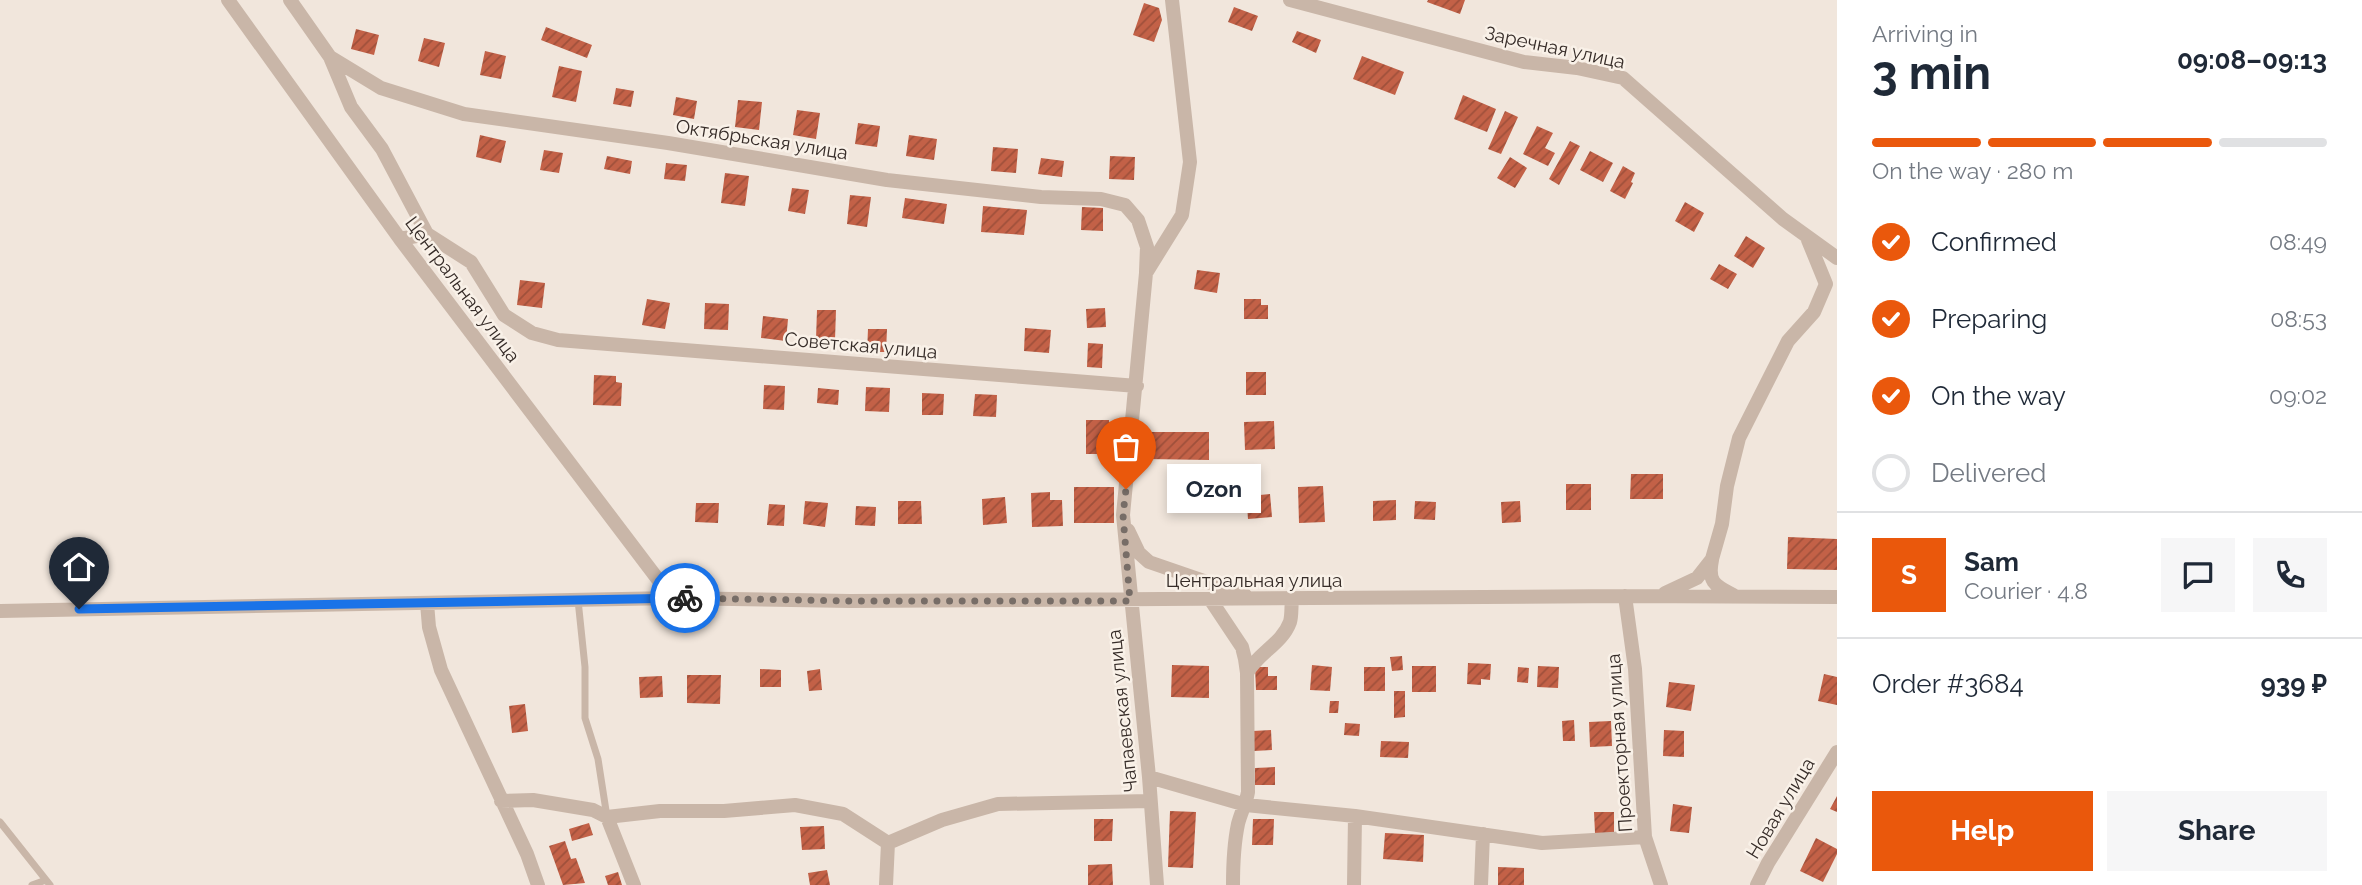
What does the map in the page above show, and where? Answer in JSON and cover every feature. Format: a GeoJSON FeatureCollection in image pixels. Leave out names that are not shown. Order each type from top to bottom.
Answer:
{"type":"FeatureCollection","features":[{"type":"Feature","properties":{"kind":"street","name":"Центральная улица"},"geometry":{"type":"LineString","coordinates":[[228,0],[400,239],[672,598]]}},
{"type":"Feature","properties":{"kind":"street"},"geometry":{"type":"LineString","coordinates":[[290,0],[330,57],[351,107],[382,149],[427,234],[400,239]]}},
{"type":"Feature","properties":{"kind":"street","name":"Чапаевская улица"},"geometry":{"type":"LineString","coordinates":[[1157,885],[1123,515],[1146,273],[1182,215],[1190,162],[1172,0]]}},
{"type":"Feature","properties":{"kind":"street","name":"Заречная улица"},"geometry":{"type":"LineString","coordinates":[[1290,0],[1312,3],[1524,62],[1577,68],[1623,78],[1783,219],[1837,258]]}},
{"type":"Feature","properties":{"kind":"street","name":"Октябрьская улица"},"geometry":{"type":"LineString","coordinates":[[330,57],[381,88],[464,114],[668,143],[887,180],[1041,197],[1101,199],[1125,205],[1138,220],[1147,247],[1146,273]]}},
{"type":"Feature","properties":{"kind":"street","name":"Советская улица"},"geometry":{"type":"LineString","coordinates":[[427,234],[471,262],[504,315],[532,333],[558,340],[1136,386]]}},
{"type":"Feature","properties":{"kind":"street"},"geometry":{"type":"LineString","coordinates":[[1736,597],[1714,584],[1709,573],[1739,438],[1788,341],[1814,312],[1832,281],[1820,265],[1806,235]]}},
{"type":"Feature","properties":{"kind":"street"},"geometry":{"type":"LineString","coordinates":[[1123,515],[1130,539],[1149,562],[1253,598]]}},
{"type":"Feature","properties":{"kind":"street"},"geometry":{"type":"LineString","coordinates":[[1659,596],[1697,578],[1713,559]]}},
{"type":"Feature","properties":{"kind":"street","name":"Проекторная улица"},"geometry":{"type":"LineString","coordinates":[[1625,596],[1635,668],[1645,837],[1661,885]]}},
{"type":"Feature","properties":{"kind":"street","name":"Центральная улица"},"geometry":{"type":"LineString","coordinates":[[0,611],[672,598],[1130,601],[1253,598],[1837,597]]}},
{"type":"Feature","properties":{"kind":"street"},"geometry":{"type":"LineString","coordinates":[[1210,599],[1242,647],[1247,673],[1246,805],[1238,824],[1233,885]]}},
{"type":"Feature","properties":{"kind":"street"},"geometry":{"type":"LineString","coordinates":[[1247,673],[1252,663],[1271,648],[1291,621],[1292,600]]}},
{"type":"Feature","properties":{"kind":"street"},"geometry":{"type":"LineString","coordinates":[[427,603],[429,627],[441,670],[527,854],[538,885]]}},
{"type":"Feature","properties":{"kind":"street","name":"Новая улица"},"geometry":{"type":"LineString","coordinates":[[1757,885],[1837,752]]}},
{"type":"Feature","properties":{"kind":"street"},"geometry":{"type":"LineString","coordinates":[[1149,777],[1246,805],[1355,816],[1542,843],[1645,837]]}},
{"type":"Feature","properties":{"kind":"street"},"geometry":{"type":"LineString","coordinates":[[501,801],[533,800],[593,810],[607,817],[660,811],[724,811],[794,805],[843,814],[888,843]]}},
{"type":"Feature","properties":{"kind":"street"},"geometry":{"type":"LineString","coordinates":[[888,843],[942,820],[998,804],[1150,801]]}},
{"type":"Feature","properties":{"kind":"street"},"geometry":{"type":"LineString","coordinates":[[1354,885],[1355,816]]}},
{"type":"Feature","properties":{"kind":"street"},"geometry":{"type":"LineString","coordinates":[[607,817],[634,885]]}},
{"type":"Feature","properties":{"kind":"street"},"geometry":{"type":"LineString","coordinates":[[1481,885],[1483,834]]}},
{"type":"Feature","properties":{"kind":"street"},"geometry":{"type":"LineString","coordinates":[[886,885],[888,843]]}},
{"type":"Feature","properties":{"kind":"lane"},"geometry":{"type":"LineString","coordinates":[[578,600],[585,667],[584,718],[598,759],[607,817]]}},
{"type":"Feature","properties":{"kind":"lane"},"geometry":{"type":"LineString","coordinates":[[0,822],[48,882],[32,885]]}},
{"type":"Feature","properties":{"kind":"building"},"geometry":{"type":"Polygon","coordinates":[[[1465,0],[1460,14],[1427,2],[1465,0]]]}},
{"type":"Feature","properties":{"kind":"building"},"geometry":{"type":"Polygon","coordinates":[[[1144,3],[1159,8],[1162,20],[1154,42],[1133,35],[1144,3]]]}},
{"type":"Feature","properties":{"kind":"building"},"geometry":{"type":"Polygon","coordinates":[[[1234,7],[1258,16],[1252,31],[1228,22],[1234,7]]]}},
{"type":"Feature","properties":{"kind":"building"},"geometry":{"type":"Polygon","coordinates":[[[546,27],[592,45],[587,58],[541,40],[546,27]]]}},
{"type":"Feature","properties":{"kind":"building"},"geometry":{"type":"Polygon","coordinates":[[[356,29],[379,35],[374,55],[351,49],[356,29]]]}},
{"type":"Feature","properties":{"kind":"building"},"geometry":{"type":"Polygon","coordinates":[[[1297,31],[1321,40],[1316,53],[1292,42],[1297,31]]]}},
{"type":"Feature","properties":{"kind":"building"},"geometry":{"type":"Polygon","coordinates":[[[424,38],[445,43],[439,67],[418,61],[424,38]]]}},
{"type":"Feature","properties":{"kind":"building"},"geometry":{"type":"Polygon","coordinates":[[[485,51],[506,56],[501,79],[480,75],[485,51]]]}},
{"type":"Feature","properties":{"kind":"building"},"geometry":{"type":"Polygon","coordinates":[[[1362,56],[1404,72],[1395,95],[1353,79],[1362,56]]]}},
{"type":"Feature","properties":{"kind":"building"},"geometry":{"type":"Polygon","coordinates":[[[559,66],[582,71],[576,102],[552,97],[559,66]]]}},
{"type":"Feature","properties":{"kind":"building"},"geometry":{"type":"Polygon","coordinates":[[[616,88],[634,91],[631,107],[613,104],[616,88]]]}},
{"type":"Feature","properties":{"kind":"building"},"geometry":{"type":"Polygon","coordinates":[[[1463,95],[1496,109],[1487,132],[1454,119],[1463,95]]]}},
{"type":"Feature","properties":{"kind":"building"},"geometry":{"type":"Polygon","coordinates":[[[676,97],[697,101],[694,119],[673,115],[676,97]]]}},
{"type":"Feature","properties":{"kind":"building"},"geometry":{"type":"Polygon","coordinates":[[[738,100],[762,102],[759,130],[735,127],[738,100]]]}},
{"type":"Feature","properties":{"kind":"building"},"geometry":{"type":"Polygon","coordinates":[[[797,110],[820,113],[816,139],[793,135],[797,110]]]}},
{"type":"Feature","properties":{"kind":"building"},"geometry":{"type":"Polygon","coordinates":[[[1505,111],[1518,117],[1501,154],[1488,149],[1505,111]]]}},
{"type":"Feature","properties":{"kind":"building"},"geometry":{"type":"Polygon","coordinates":[[[858,123],[880,126],[877,147],[855,144],[858,123]]]}},
{"type":"Feature","properties":{"kind":"building"},"geometry":{"type":"Polygon","coordinates":[[[1537,126],[1553,133],[1545,148],[1555,153],[1548,166],[1523,154],[1537,126]]]}},
{"type":"Feature","properties":{"kind":"building"},"geometry":{"type":"Polygon","coordinates":[[[480,135],[506,141],[501,163],[476,157],[480,135]]]}},
{"type":"Feature","properties":{"kind":"building"},"geometry":{"type":"Polygon","coordinates":[[[909,135],[937,139],[934,160],[906,156],[909,135]]]}},
{"type":"Feature","properties":{"kind":"building"},"geometry":{"type":"Polygon","coordinates":[[[1570,141],[1580,146],[1559,185],[1549,179],[1570,141]]]}},
{"type":"Feature","properties":{"kind":"building"},"geometry":{"type":"Polygon","coordinates":[[[993,147],[1018,149],[1016,173],[991,171],[993,147]]]}},
{"type":"Feature","properties":{"kind":"building"},"geometry":{"type":"Polygon","coordinates":[[[544,150],[563,153],[559,173],[540,170],[544,150]]]}},
{"type":"Feature","properties":{"kind":"building"},"geometry":{"type":"Polygon","coordinates":[[[1590,151],[1613,163],[1603,182],[1580,170],[1590,151]]]}},
{"type":"Feature","properties":{"kind":"building"},"geometry":{"type":"Polygon","coordinates":[[[607,156],[632,161],[630,174],[604,169],[607,156]]]}},
{"type":"Feature","properties":{"kind":"building"},"geometry":{"type":"Polygon","coordinates":[[[1110,156],[1135,157],[1134,180],[1109,179],[1110,156]]]}},
{"type":"Feature","properties":{"kind":"building"},"geometry":{"type":"Polygon","coordinates":[[[1510,157],[1527,168],[1515,188],[1497,178],[1510,157]]]}},
{"type":"Feature","properties":{"kind":"building"},"geometry":{"type":"Polygon","coordinates":[[[1041,158],[1064,161],[1062,177],[1038,174],[1041,158]]]}},
{"type":"Feature","properties":{"kind":"building"},"geometry":{"type":"Polygon","coordinates":[[[666,163],[687,165],[685,181],[664,179],[666,163]]]}},
{"type":"Feature","properties":{"kind":"building"},"geometry":{"type":"Polygon","coordinates":[[[1623,166],[1635,173],[1625,199],[1610,191],[1623,166]]]}},
{"type":"Feature","properties":{"kind":"building"},"geometry":{"type":"Polygon","coordinates":[[[725,173],[749,176],[745,206],[721,203],[725,173]]]}},
{"type":"Feature","properties":{"kind":"building"},"geometry":{"type":"Polygon","coordinates":[[[792,188],[809,190],[805,214],[788,211],[792,188]]]}},
{"type":"Feature","properties":{"kind":"building"},"geometry":{"type":"Polygon","coordinates":[[[850,195],[871,197],[867,227],[847,224],[850,195]]]}},
{"type":"Feature","properties":{"kind":"building"},"geometry":{"type":"Polygon","coordinates":[[[905,198],[947,204],[944,224],[902,218],[905,198]]]}},
{"type":"Feature","properties":{"kind":"building"},"geometry":{"type":"Polygon","coordinates":[[[1685,202],[1704,213],[1694,232],[1675,221],[1685,202]]]}},
{"type":"Feature","properties":{"kind":"building"},"geometry":{"type":"Polygon","coordinates":[[[983,206],[1027,210],[1024,235],[981,232],[983,206]]]}},
{"type":"Feature","properties":{"kind":"building"},"geometry":{"type":"Polygon","coordinates":[[[1082,207],[1103,208],[1103,231],[1081,230],[1082,207]]]}},
{"type":"Feature","properties":{"kind":"building"},"geometry":{"type":"Polygon","coordinates":[[[1746,236],[1765,248],[1753,268],[1734,256],[1746,236]]]}},
{"type":"Feature","properties":{"kind":"building"},"geometry":{"type":"Polygon","coordinates":[[[1719,264],[1737,274],[1728,289],[1710,279],[1719,264]]]}},
{"type":"Feature","properties":{"kind":"building"},"geometry":{"type":"Polygon","coordinates":[[[1197,270],[1220,273],[1217,293],[1194,289],[1197,270]]]}},
{"type":"Feature","properties":{"kind":"building"},"geometry":{"type":"Polygon","coordinates":[[[520,280],[545,283],[542,308],[517,305],[520,280]]]}},
{"type":"Feature","properties":{"kind":"building"},"geometry":{"type":"Polygon","coordinates":[[[647,299],[670,303],[665,329],[642,325],[647,299]]]}},
{"type":"Feature","properties":{"kind":"building"},"geometry":{"type":"Polygon","coordinates":[[[1244,299],[1261,299],[1261,305],[1268,305],[1268,319],[1244,319],[1244,299]]]}},
{"type":"Feature","properties":{"kind":"building"},"geometry":{"type":"Polygon","coordinates":[[[705,303],[729,304],[728,330],[704,329],[705,303]]]}},
{"type":"Feature","properties":{"kind":"building"},"geometry":{"type":"Polygon","coordinates":[[[1105,308],[1106,327],[1087,328],[1086,309],[1105,308]]]}},
{"type":"Feature","properties":{"kind":"building"},"geometry":{"type":"Polygon","coordinates":[[[817,310],[836,310],[835,340],[816,339],[817,310]]]}},
{"type":"Feature","properties":{"kind":"building"},"geometry":{"type":"Polygon","coordinates":[[[763,316],[788,319],[786,341],[761,338],[763,316]]]}},
{"type":"Feature","properties":{"kind":"building"},"geometry":{"type":"Polygon","coordinates":[[[1025,328],[1051,330],[1049,353],[1024,351],[1025,328]]]}},
{"type":"Feature","properties":{"kind":"building"},"geometry":{"type":"Polygon","coordinates":[[[868,329],[887,329],[886,352],[867,352],[868,329]]]}},
{"type":"Feature","properties":{"kind":"building"},"geometry":{"type":"Polygon","coordinates":[[[1088,343],[1103,344],[1102,368],[1087,367],[1088,343]]]}},
{"type":"Feature","properties":{"kind":"building"},"geometry":{"type":"Polygon","coordinates":[[[1246,372],[1266,372],[1266,395],[1246,395],[1246,372]]]}},
{"type":"Feature","properties":{"kind":"building"},"geometry":{"type":"Polygon","coordinates":[[[594,375],[616,376],[616,382],[622,383],[621,406],[593,405],[594,375]]]}},
{"type":"Feature","properties":{"kind":"building"},"geometry":{"type":"Polygon","coordinates":[[[764,385],[785,386],[784,410],[763,409],[764,385]]]}},
{"type":"Feature","properties":{"kind":"building"},"geometry":{"type":"Polygon","coordinates":[[[866,387],[890,388],[889,412],[865,411],[866,387]]]}},
{"type":"Feature","properties":{"kind":"building"},"geometry":{"type":"Polygon","coordinates":[[[818,388],[839,390],[838,405],[817,403],[818,388]]]}},
{"type":"Feature","properties":{"kind":"building"},"geometry":{"type":"Polygon","coordinates":[[[922,393],[944,394],[943,415],[922,415],[922,393]]]}},
{"type":"Feature","properties":{"kind":"building"},"geometry":{"type":"Polygon","coordinates":[[[975,394],[997,395],[996,417],[973,416],[975,394]]]}},
{"type":"Feature","properties":{"kind":"building"},"geometry":{"type":"Polygon","coordinates":[[[1086,420],[1109,420],[1110,454],[1086,454],[1086,420]]]}},
{"type":"Feature","properties":{"kind":"building"},"geometry":{"type":"Polygon","coordinates":[[[1274,421],[1275,449],[1245,450],[1244,422],[1274,421]]]}},
{"type":"Feature","properties":{"kind":"building"},"geometry":{"type":"Polygon","coordinates":[[[1146,432],[1209,432],[1209,460],[1146,459],[1146,432]]]}},
{"type":"Feature","properties":{"kind":"building"},"geometry":{"type":"Polygon","coordinates":[[[1631,474],[1663,474],[1663,499],[1630,499],[1631,474]]]}},
{"type":"Feature","properties":{"kind":"building"},"geometry":{"type":"Polygon","coordinates":[[[1566,484],[1591,484],[1591,510],[1566,510],[1566,484]]]}},
{"type":"Feature","properties":{"kind":"building"},"geometry":{"type":"Polygon","coordinates":[[[1323,486],[1325,522],[1299,523],[1298,487],[1323,486]]]}},
{"type":"Feature","properties":{"kind":"building"},"geometry":{"type":"Polygon","coordinates":[[[1074,487],[1114,487],[1114,523],[1074,523],[1074,487]]]}},
{"type":"Feature","properties":{"kind":"building"},"geometry":{"type":"Polygon","coordinates":[[[1259,490],[1260,495],[1270,494],[1272,517],[1248,519],[1246,491],[1259,490]]]}},
{"type":"Feature","properties":{"kind":"building"},"geometry":{"type":"Polygon","coordinates":[[[1050,492],[1050,500],[1062,500],[1063,526],[1032,527],[1031,493],[1050,492]]]}},
{"type":"Feature","properties":{"kind":"building"},"geometry":{"type":"Polygon","coordinates":[[[1005,497],[1007,523],[983,525],[982,499],[1005,497]]]}},
{"type":"Feature","properties":{"kind":"building"},"geometry":{"type":"Polygon","coordinates":[[[1396,500],[1396,520],[1373,521],[1373,501],[1396,500]]]}},
{"type":"Feature","properties":{"kind":"building"},"geometry":{"type":"Polygon","coordinates":[[[805,501],[828,503],[825,527],[803,524],[805,501]]]}},
{"type":"Feature","properties":{"kind":"building"},"geometry":{"type":"Polygon","coordinates":[[[898,501],[921,501],[922,524],[898,524],[898,501]]]}},
{"type":"Feature","properties":{"kind":"building"},"geometry":{"type":"Polygon","coordinates":[[[1415,501],[1436,502],[1435,520],[1414,519],[1415,501]]]}},
{"type":"Feature","properties":{"kind":"building"},"geometry":{"type":"Polygon","coordinates":[[[1520,501],[1521,522],[1502,523],[1501,502],[1520,501]]]}},
{"type":"Feature","properties":{"kind":"building"},"geometry":{"type":"Polygon","coordinates":[[[696,503],[719,503],[718,523],[695,522],[696,503]]]}},
{"type":"Feature","properties":{"kind":"building"},"geometry":{"type":"Polygon","coordinates":[[[769,504],[785,505],[784,526],[767,525],[769,504]]]}},
{"type":"Feature","properties":{"kind":"building"},"geometry":{"type":"Polygon","coordinates":[[[856,506],[876,507],[875,526],[855,525],[856,506]]]}},
{"type":"Feature","properties":{"kind":"building"},"geometry":{"type":"Polygon","coordinates":[[[1788,537],[1837,539],[1837,570],[1787,569],[1788,537]]]}},
{"type":"Feature","properties":{"kind":"building"},"geometry":{"type":"Polygon","coordinates":[[[1402,656],[1403,670],[1392,671],[1390,657],[1402,656]]]}},
{"type":"Feature","properties":{"kind":"building"},"geometry":{"type":"Polygon","coordinates":[[[1468,663],[1491,664],[1490,680],[1481,679],[1481,685],[1467,684],[1468,663]]]}},
{"type":"Feature","properties":{"kind":"building"},"geometry":{"type":"Polygon","coordinates":[[[1172,665],[1209,666],[1209,698],[1171,697],[1172,665]]]}},
{"type":"Feature","properties":{"kind":"building"},"geometry":{"type":"Polygon","coordinates":[[[1312,665],[1332,667],[1330,691],[1310,690],[1312,665]]]}},
{"type":"Feature","properties":{"kind":"building"},"geometry":{"type":"Polygon","coordinates":[[[1412,666],[1436,666],[1436,692],[1412,692],[1412,666]]]}},
{"type":"Feature","properties":{"kind":"building"},"geometry":{"type":"Polygon","coordinates":[[[1538,666],[1559,667],[1558,688],[1537,687],[1538,666]]]}},
{"type":"Feature","properties":{"kind":"building"},"geometry":{"type":"Polygon","coordinates":[[[1255,667],[1268,667],[1268,676],[1277,676],[1277,690],[1256,690],[1255,667]]]}},
{"type":"Feature","properties":{"kind":"building"},"geometry":{"type":"Polygon","coordinates":[[[1364,667],[1385,667],[1385,691],[1364,691],[1364,667]]]}},
{"type":"Feature","properties":{"kind":"building"},"geometry":{"type":"Polygon","coordinates":[[[1518,667],[1529,668],[1528,683],[1517,682],[1518,667]]]}},
{"type":"Feature","properties":{"kind":"building"},"geometry":{"type":"Polygon","coordinates":[[[760,669],[781,670],[781,687],[760,687],[760,669]]]}},
{"type":"Feature","properties":{"kind":"building"},"geometry":{"type":"Polygon","coordinates":[[[820,669],[822,690],[809,691],[807,671],[820,669]]]}},
{"type":"Feature","properties":{"kind":"building"},"geometry":{"type":"Polygon","coordinates":[[[1824,674],[1837,677],[1837,705],[1818,701],[1824,674]]]}},
{"type":"Feature","properties":{"kind":"building"},"geometry":{"type":"Polygon","coordinates":[[[687,675],[721,675],[720,704],[687,703],[687,675]]]}},
{"type":"Feature","properties":{"kind":"building"},"geometry":{"type":"Polygon","coordinates":[[[662,676],[663,697],[640,698],[639,677],[662,676]]]}},
{"type":"Feature","properties":{"kind":"building"},"geometry":{"type":"Polygon","coordinates":[[[1669,682],[1695,685],[1691,711],[1666,707],[1669,682]]]}},
{"type":"Feature","properties":{"kind":"building"},"geometry":{"type":"Polygon","coordinates":[[[1394,691],[1405,691],[1405,717],[1394,718],[1394,691]]]}},
{"type":"Feature","properties":{"kind":"building"},"geometry":{"type":"Polygon","coordinates":[[[1330,701],[1339,701],[1338,713],[1329,713],[1330,701]]]}},
{"type":"Feature","properties":{"kind":"building"},"geometry":{"type":"Polygon","coordinates":[[[525,704],[528,731],[512,733],[509,706],[525,704]]]}},
{"type":"Feature","properties":{"kind":"building"},"geometry":{"type":"Polygon","coordinates":[[[1574,720],[1575,741],[1563,741],[1562,721],[1574,720]]]}},
{"type":"Feature","properties":{"kind":"building"},"geometry":{"type":"Polygon","coordinates":[[[1611,721],[1612,746],[1590,747],[1589,722],[1611,721]]]}},
{"type":"Feature","properties":{"kind":"building"},"geometry":{"type":"Polygon","coordinates":[[[1345,723],[1360,724],[1359,736],[1344,735],[1345,723]]]}},
{"type":"Feature","properties":{"kind":"building"},"geometry":{"type":"Polygon","coordinates":[[[1271,730],[1272,750],[1254,751],[1253,731],[1271,730]]]}},
{"type":"Feature","properties":{"kind":"building"},"geometry":{"type":"Polygon","coordinates":[[[1664,730],[1684,731],[1684,757],[1663,756],[1664,730]]]}},
{"type":"Feature","properties":{"kind":"building"},"geometry":{"type":"Polygon","coordinates":[[[1381,741],[1409,742],[1408,758],[1380,757],[1381,741]]]}},
{"type":"Feature","properties":{"kind":"building"},"geometry":{"type":"Polygon","coordinates":[[[1275,767],[1275,785],[1255,785],[1255,768],[1275,767]]]}},
{"type":"Feature","properties":{"kind":"building"},"geometry":{"type":"Polygon","coordinates":[[[1837,796],[1837,812],[1830,809],[1837,796]]]}},
{"type":"Feature","properties":{"kind":"building"},"geometry":{"type":"Polygon","coordinates":[[[1673,804],[1692,807],[1689,833],[1670,831],[1673,804]]]}},
{"type":"Feature","properties":{"kind":"building"},"geometry":{"type":"Polygon","coordinates":[[[1170,811],[1196,812],[1193,868],[1168,867],[1170,811]]]}},
{"type":"Feature","properties":{"kind":"building"},"geometry":{"type":"Polygon","coordinates":[[[1594,812],[1614,812],[1614,833],[1595,833],[1594,812]]]}},
{"type":"Feature","properties":{"kind":"building"},"geometry":{"type":"Polygon","coordinates":[[[1094,819],[1113,819],[1112,841],[1094,841],[1094,819]]]}},
{"type":"Feature","properties":{"kind":"building"},"geometry":{"type":"Polygon","coordinates":[[[1253,819],[1274,819],[1273,845],[1252,845],[1253,819]]]}},
{"type":"Feature","properties":{"kind":"building"},"geometry":{"type":"Polygon","coordinates":[[[589,823],[593,835],[572,841],[569,829],[589,823]]]}},
{"type":"Feature","properties":{"kind":"building"},"geometry":{"type":"Polygon","coordinates":[[[824,826],[825,849],[802,850],[800,827],[824,826]]]}},
{"type":"Feature","properties":{"kind":"building"},"geometry":{"type":"Polygon","coordinates":[[[1385,833],[1424,835],[1423,862],[1383,859],[1385,833]]]}},
{"type":"Feature","properties":{"kind":"building"},"geometry":{"type":"Polygon","coordinates":[[[1816,838],[1837,849],[1823,882],[1800,871],[1816,838]]]}},
{"type":"Feature","properties":{"kind":"building"},"geometry":{"type":"Polygon","coordinates":[[[565,841],[571,859],[576,858],[585,883],[563,885],[549,846],[565,841]]]}},
{"type":"Feature","properties":{"kind":"building"},"geometry":{"type":"Polygon","coordinates":[[[1112,864],[1113,885],[1088,885],[1088,865],[1112,864]]]}},
{"type":"Feature","properties":{"kind":"building"},"geometry":{"type":"Polygon","coordinates":[[[1498,867],[1524,868],[1524,885],[1498,885],[1498,867]]]}},
{"type":"Feature","properties":{"kind":"building"},"geometry":{"type":"Polygon","coordinates":[[[827,870],[830,885],[810,885],[808,873],[827,870]]]}},
{"type":"Feature","properties":{"kind":"building"},"geometry":{"type":"Polygon","coordinates":[[[618,872],[622,885],[608,885],[605,876],[618,872]]]}},
{"type":"Feature","properties":{"kind":"way so far"},"geometry":{"type":"LineString","coordinates":[[685,598],[1130,601],[1123,515],[1126,489]]}},
{"type":"Feature","properties":{"kind":"place","name":"Ozon"},"geometry":{"type":"Point","coordinates":[1126,489]}},
{"type":"Feature","properties":{"kind":"route"},"geometry":{"type":"LineString","coordinates":[[79,609],[685,598]]}}]}
